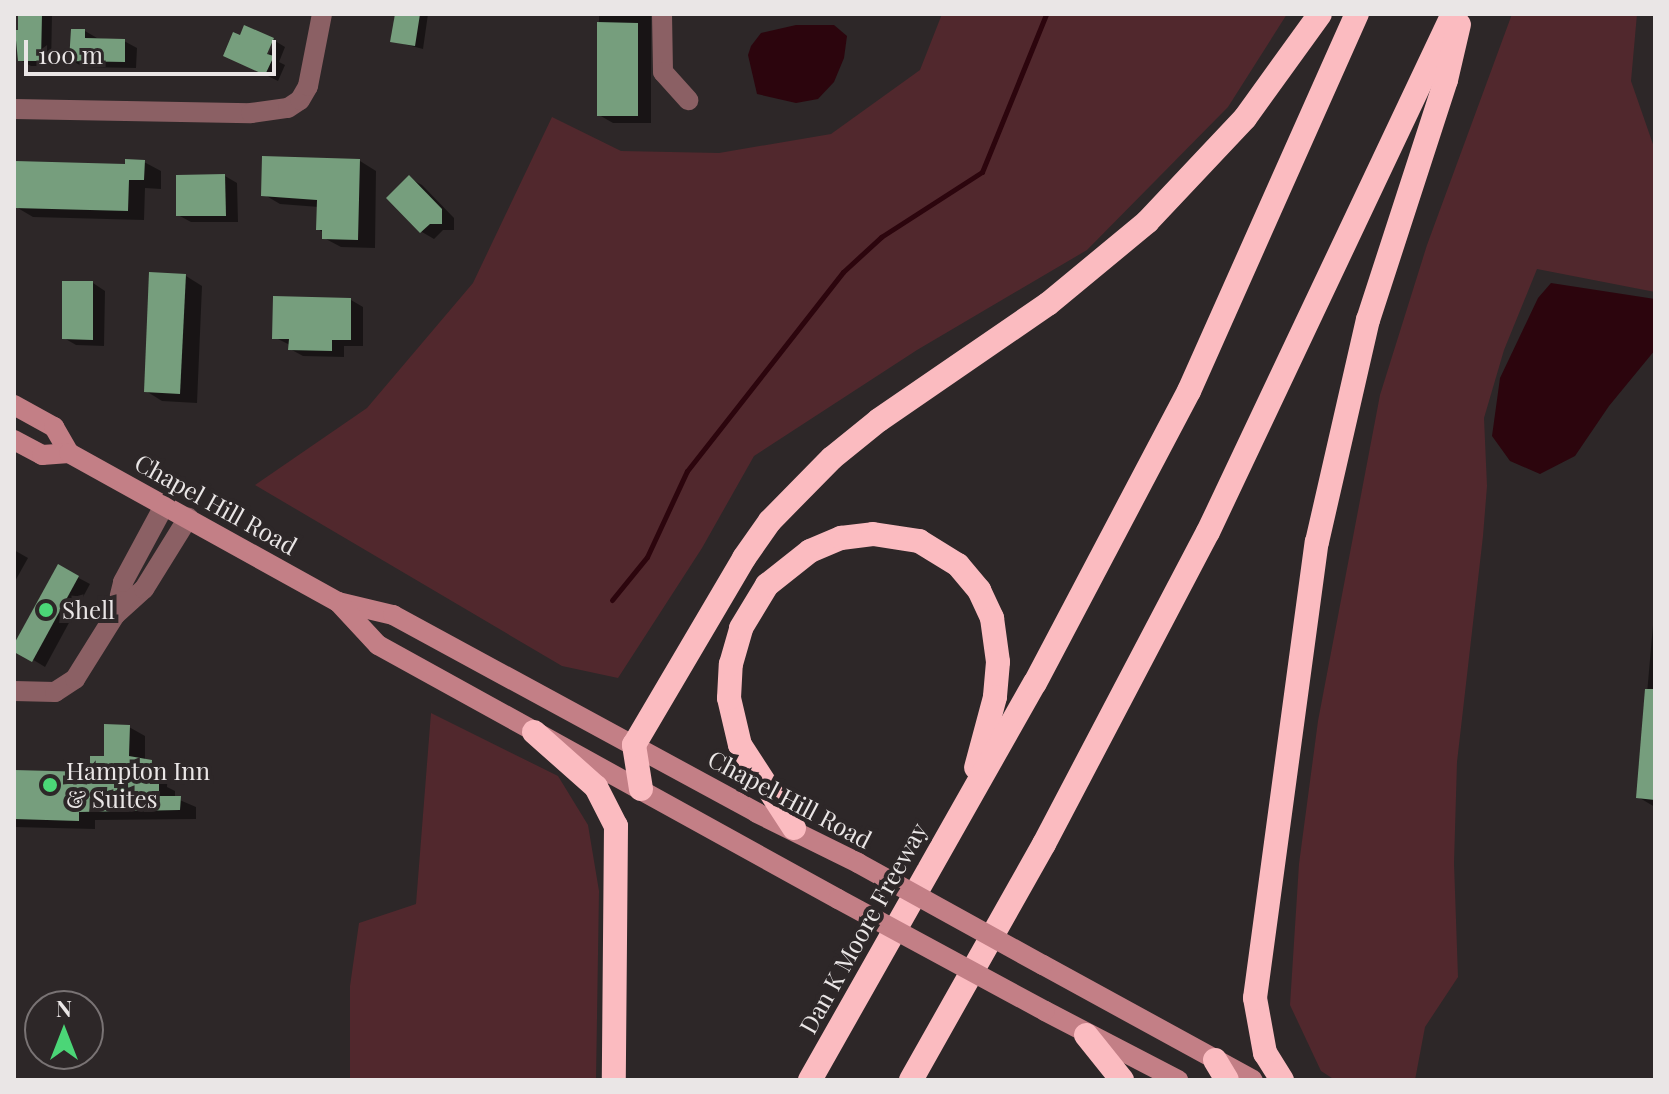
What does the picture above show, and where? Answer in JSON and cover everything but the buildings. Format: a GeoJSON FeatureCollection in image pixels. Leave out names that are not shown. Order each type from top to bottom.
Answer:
{"type":"FeatureCollection","features":[{"type":"Feature","properties":{"kind":"highway"},"geometry":{"type":"LineString","coordinates":[[641,789],[634,745],[744,558],[799,489],[879,420],[1048,304],[1147,222],[1245,118],[1320,14]]}},
{"type":"Feature","properties":{"kind":"highway","name":"Dan K Moore Freeway"},"geometry":{"type":"LineString","coordinates":[[810,1080],[1035,683],[1189,391],[1357,14]]}},
{"type":"Feature","properties":{"kind":"highway"},"geometry":{"type":"LineString","coordinates":[[911,1080],[922,1069],[1044,844],[1208,532],[1453,14]]}},
{"type":"Feature","properties":{"kind":"highway"},"geometry":{"type":"LineString","coordinates":[[1282,1080],[1265,1053],[1255,998],[1317,542],[1368,320],[1446,80],[1461,14]]}},
{"type":"Feature","properties":{"kind":"highway"},"geometry":{"type":"LineString","coordinates":[[794,828],[749,763],[734,729],[729,690],[733,655],[747,614],[773,579],[810,551],[856,535],[890,534],[935,548],[970,577],[992,618],[998,647],[998,678],[966,804]]}},
{"type":"Feature","properties":{"kind":"highway"},"geometry":{"type":"LineString","coordinates":[[534,732],[596,787],[616,826],[614,1080]]}},
{"type":"Feature","properties":{"kind":"highway"},"geometry":{"type":"LineString","coordinates":[[1086,1035],[1122,1080]]}},
{"type":"Feature","properties":{"kind":"main road","name":"Chapel Hill Road"},"geometry":{"type":"LineString","coordinates":[[14,405],[54,427],[69,453],[338,602],[393,615],[757,813],[794,828],[858,863],[1043,965],[1221,1070],[1253,1080]]}},
{"type":"Feature","properties":{"kind":"main road","name":"Chapel Hill Road"},"geometry":{"type":"LineString","coordinates":[[14,440],[42,455],[69,453]]}},
{"type":"Feature","properties":{"kind":"main road","name":"Chapel Hill Road"},"geometry":{"type":"LineString","coordinates":[[338,602],[378,645],[1086,1035],[1121,1048],[1178,1080]]}},
{"type":"Feature","properties":{"kind":"street"},"geometry":{"type":"LineString","coordinates":[[14,109],[251,113],[288,108],[300,100],[313,71],[322,14]]}},
{"type":"Feature","properties":{"kind":"street"},"geometry":{"type":"LineString","coordinates":[[662,14],[663,72],[688,100]]}},
{"type":"Feature","properties":{"kind":"street"},"geometry":{"type":"LineString","coordinates":[[115,615],[123,582],[165,504]]}},
{"type":"Feature","properties":{"kind":"street"},"geometry":{"type":"LineString","coordinates":[[14,691],[55,692],[75,679],[115,615],[144,589],[188,518]]}},
{"type":"Feature","properties":{"kind":"shaded area"},"geometry":{"type":"Polygon","coordinates":[[[942,14],[1287,14],[1228,107],[1087,250],[917,350],[754,456],[702,548],[618,678],[562,666],[255,485],[367,408],[473,283],[552,117],[621,151],[719,153],[831,134],[920,70],[942,14]]]}},
{"type":"Feature","properties":{"kind":"shaded area"},"geometry":{"type":"Polygon","coordinates":[[[1512,14],[1637,14],[1631,81],[1655,150],[1655,292],[1537,269],[1504,350],[1484,418],[1487,486],[1457,762],[1454,863],[1458,977],[1425,1027],[1415,1080],[1335,1080],[1321,1071],[1290,1005],[1299,864],[1318,721],[1380,395],[1427,245],[1512,14]]]}},
{"type":"Feature","properties":{"kind":"shaded area"},"geometry":{"type":"Polygon","coordinates":[[[796,25],[834,25],[847,36],[844,58],[834,82],[818,99],[796,103],[757,94],[748,55],[751,46],[761,33],[796,25]]]}},
{"type":"Feature","properties":{"kind":"shaded area"},"geometry":{"type":"Polygon","coordinates":[[[1551,283],[1655,299],[1655,350],[1609,406],[1575,456],[1540,474],[1510,461],[1492,436],[1500,378],[1538,298],[1551,283]]]}},
{"type":"Feature","properties":{"kind":"shaded area"},"geometry":{"type":"Polygon","coordinates":[[[431,713],[558,776],[588,825],[599,891],[596,1080],[350,1080],[350,986],[359,923],[416,904],[431,713]]]}},
{"type":"Feature","properties":{"kind":"waterway"},"geometry":{"type":"LineString","coordinates":[[612,600],[647,557],[687,471],[843,272],[881,237],[982,172],[1046,14]]}},
{"type":"Feature","properties":{"kind":"place","name":"Shell"},"geometry":{"type":"Point","coordinates":[46,610]}},
{"type":"Feature","properties":{"kind":"place","name":"Hampton Inn & Suites"},"geometry":{"type":"Point","coordinates":[50,785]}}]}
